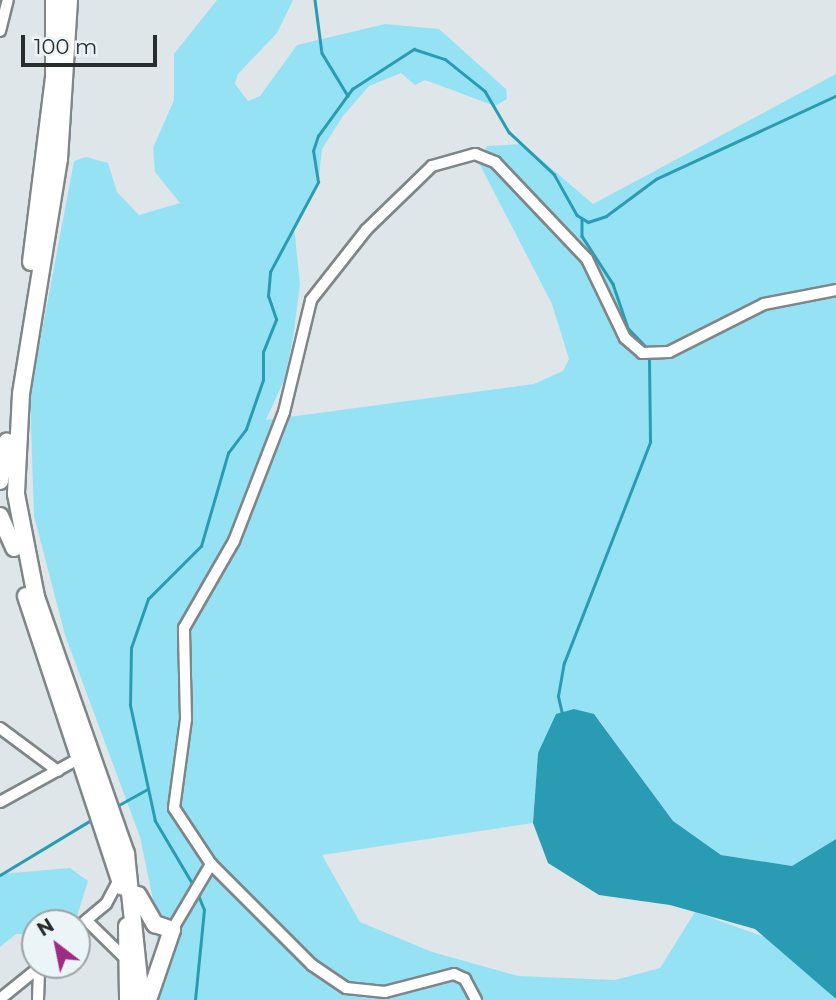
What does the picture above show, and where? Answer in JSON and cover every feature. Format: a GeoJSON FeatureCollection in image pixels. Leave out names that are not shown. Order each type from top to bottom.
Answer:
{"type":"FeatureCollection","features":[{"type":"Feature","properties":{"kind":"highway"},"geometry":{"type":"LineString","coordinates":[[0,481],[46,161],[54,0]]}},
{"type":"Feature","properties":{"kind":"highway"},"geometry":{"type":"LineString","coordinates":[[69,0],[59,159],[20,394],[16,494],[36,597],[117,822],[141,1000]]}},
{"type":"Feature","properties":{"kind":"highway"},"geometry":{"type":"LineString","coordinates":[[7,442],[14,548]]}},
{"type":"Feature","properties":{"kind":"highway"},"geometry":{"type":"LineString","coordinates":[[0,516],[14,548],[82,757],[127,881],[155,925],[172,930],[148,1000]]}},
{"type":"Feature","properties":{"kind":"highway"},"geometry":{"type":"LineString","coordinates":[[127,881],[128,1000]]}},
{"type":"Feature","properties":{"kind":"street"},"geometry":{"type":"LineString","coordinates":[[0,31],[8,0]]}},
{"type":"Feature","properties":{"kind":"street"},"geometry":{"type":"LineString","coordinates":[[476,1000],[465,979],[454,974],[385,992],[346,988],[312,965],[211,864],[174,808],[186,712],[181,639],[234,541],[284,412],[305,316],[327,275],[440,160],[483,155],[587,259],[625,338],[649,354],[669,352],[764,304],[836,290]]}},
{"type":"Feature","properties":{"kind":"street"},"geometry":{"type":"LineString","coordinates":[[0,716],[2,730],[58,771]]}},
{"type":"Feature","properties":{"kind":"street"},"geometry":{"type":"LineString","coordinates":[[0,802],[82,757]]}},
{"type":"Feature","properties":{"kind":"street"},"geometry":{"type":"LineString","coordinates":[[172,930],[211,864]]}},
{"type":"Feature","properties":{"kind":"street"},"geometry":{"type":"LineString","coordinates":[[91,916],[127,881]]}},
{"type":"Feature","properties":{"kind":"street"},"geometry":{"type":"LineString","coordinates":[[91,929],[108,936],[129,964]]}},
{"type":"Feature","properties":{"kind":"street"},"geometry":{"type":"LineString","coordinates":[[0,999],[25,979]]}},
{"type":"Feature","properties":{"kind":"street"},"geometry":{"type":"LineString","coordinates":[[38,1000],[39,979]]}},
{"type":"Feature","properties":{"kind":"shaded area"},"geometry":{"type":"Polygon","coordinates":[[[217,0],[293,0],[277,33],[238,74],[235,84],[248,101],[260,96],[297,45],[385,24],[439,29],[506,89],[507,99],[495,106],[425,80],[415,85],[401,73],[369,86],[343,116],[322,149],[319,177],[294,226],[300,285],[293,338],[285,378],[266,420],[534,384],[563,371],[569,359],[552,304],[479,163],[487,146],[523,144],[593,204],[836,74],[836,839],[792,866],[721,855],[673,821],[599,720],[538,753],[533,823],[322,855],[360,922],[432,952],[518,976],[615,980],[660,968],[695,912],[776,941],[836,1000],[157,1000],[157,919],[140,837],[65,635],[34,516],[30,395],[74,161],[86,157],[108,163],[117,192],[139,215],[180,203],[155,172],[153,148],[174,100],[174,54],[217,0]]]}},
{"type":"Feature","properties":{"kind":"shaded area"},"geometry":{"type":"Polygon","coordinates":[[[574,709],[594,714],[673,821],[721,855],[792,866],[836,839],[836,999],[755,929],[670,905],[599,895],[548,863],[533,823],[538,753],[556,714],[574,709]]]}},
{"type":"Feature","properties":{"kind":"shaded area"},"geometry":{"type":"Polygon","coordinates":[[[70,868],[88,881],[79,909],[21,909],[21,934],[16,934],[0,947],[0,874],[70,868]]]}},
{"type":"Feature","properties":{"kind":"waterway"},"geometry":{"type":"LineString","coordinates":[[315,0],[322,53],[348,96]]}},
{"type":"Feature","properties":{"kind":"waterway"},"geometry":{"type":"LineString","coordinates":[[194,887],[155,821],[130,705],[131,648],[148,599],[201,546],[228,453],[246,429],[263,380],[263,352],[276,319],[268,296],[270,272],[318,182],[313,151],[318,136],[352,89],[414,49],[445,59],[485,91],[509,132],[554,174],[577,215],[588,222],[606,216],[656,179],[836,96]]}},
{"type":"Feature","properties":{"kind":"waterway"},"geometry":{"type":"LineString","coordinates":[[582,220],[582,236],[613,284],[628,328],[647,348]]}},
{"type":"Feature","properties":{"kind":"waterway"},"geometry":{"type":"LineString","coordinates":[[562,714],[558,696],[564,663],[650,442],[649,358]]}},
{"type":"Feature","properties":{"kind":"waterway"},"geometry":{"type":"LineString","coordinates":[[117,806],[148,789]]}},
{"type":"Feature","properties":{"kind":"waterway"},"geometry":{"type":"LineString","coordinates":[[0,875],[93,819]]}},
{"type":"Feature","properties":{"kind":"waterway"},"geometry":{"type":"LineString","coordinates":[[195,1000],[204,910],[197,893]]}}]}
